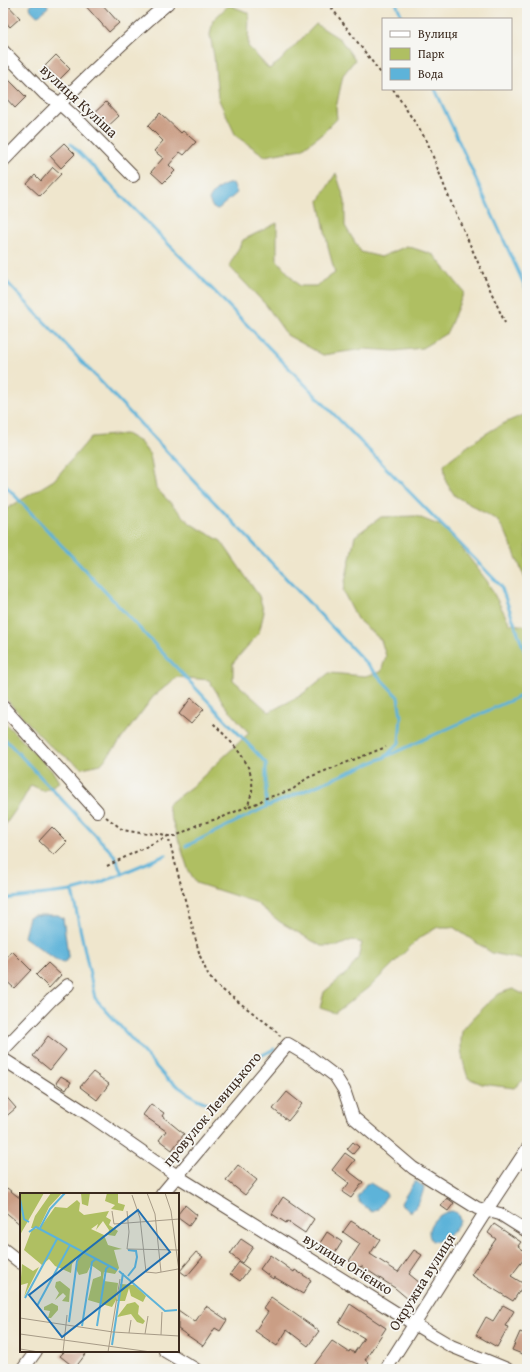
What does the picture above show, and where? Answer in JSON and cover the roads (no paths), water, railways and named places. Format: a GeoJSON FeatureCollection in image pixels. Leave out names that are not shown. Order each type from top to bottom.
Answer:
{"type":"FeatureCollection","features":[{"type":"Feature","properties":{"kind":"street"},"geometry":{"type":"LineString","coordinates":[[3,161],[59,103],[112,52],[168,3]]}},
{"type":"Feature","properties":{"kind":"street","name":"вулиця Куліша"},"geometry":{"type":"LineString","coordinates":[[3,50],[45,94],[59,103],[81,123],[133,176]]}},
{"type":"Feature","properties":{"kind":"street"},"geometry":{"type":"LineString","coordinates":[[3,707],[97,811]]}},
{"type":"Feature","properties":{"kind":"street"},"geometry":{"type":"LineString","coordinates":[[3,1050],[50,1000],[68,985]]}},
{"type":"Feature","properties":{"kind":"street","name":"провулок Левицького"},"geometry":{"type":"LineString","coordinates":[[163,1193],[288,1044],[310,1057],[335,1076],[344,1090],[353,1117],[372,1134],[413,1168],[477,1208],[486,1211]]}},
{"type":"Feature","properties":{"kind":"street","name":"вулиця Огієнко"},"geometry":{"type":"LineString","coordinates":[[3,1058],[91,1116],[177,1176],[414,1324],[451,1346],[507,1369]]}},
{"type":"Feature","properties":{"kind":"street","name":"Окружна вулиця"},"geometry":{"type":"LineString","coordinates":[[386,1369],[527,1149]]}},
{"type":"Feature","properties":{"kind":"street"},"geometry":{"type":"LineString","coordinates":[[486,1211],[500,1214],[527,1231]]}},
{"type":"Feature","properties":{"kind":"street"},"geometry":{"type":"LineString","coordinates":[[3,1249],[20,1261]]}},
{"type":"Feature","properties":{"kind":"street"},"geometry":{"type":"LineString","coordinates":[[23,1369],[35,1352]]}},
{"type":"Feature","properties":{"kind":"street"},"geometry":{"type":"LineString","coordinates":[[167,1352],[195,1369]]}},
{"type":"Feature","properties":{"kind":"water"},"geometry":{"type":"Polygon","coordinates":[[[32,3],[47,3],[48,7],[37,16],[31,10],[30,6],[32,3]]]}},
{"type":"Feature","properties":{"kind":"water"},"geometry":{"type":"Polygon","coordinates":[[[233,183],[237,193],[218,209],[213,208],[209,200],[213,194],[222,186],[233,183]]]}},
{"type":"Feature","properties":{"kind":"water"},"geometry":{"type":"Polygon","coordinates":[[[34,915],[58,915],[63,918],[68,955],[68,959],[64,962],[58,961],[24,937],[29,917],[34,915]]]}},
{"type":"Feature","properties":{"kind":"water"},"geometry":{"type":"Polygon","coordinates":[[[414,1182],[417,1182],[424,1187],[419,1201],[411,1212],[402,1206],[401,1203],[414,1182]]]}},
{"type":"Feature","properties":{"kind":"water"},"geometry":{"type":"Polygon","coordinates":[[[370,1183],[385,1192],[387,1195],[377,1210],[372,1212],[359,1202],[357,1197],[366,1184],[370,1183]]]}},
{"type":"Feature","properties":{"kind":"water"},"geometry":{"type":"Polygon","coordinates":[[[452,1211],[457,1213],[460,1220],[455,1228],[445,1238],[432,1241],[429,1236],[429,1231],[433,1221],[442,1214],[452,1211]]]}},
{"type":"Feature","properties":{"kind":"waterway"},"geometry":{"type":"LineString","coordinates":[[396,3],[403,18]]}},
{"type":"Feature","properties":{"kind":"waterway"},"geometry":{"type":"LineString","coordinates":[[435,90],[527,291]]}},
{"type":"Feature","properties":{"kind":"waterway"},"geometry":{"type":"LineString","coordinates":[[71,144],[501,586],[527,658]]}},
{"type":"Feature","properties":{"kind":"waterway"},"geometry":{"type":"LineString","coordinates":[[3,278],[398,697],[401,716],[399,743],[385,757]]}},
{"type":"Feature","properties":{"kind":"waterway"},"geometry":{"type":"LineString","coordinates":[[3,483],[266,763],[266,807]]}},
{"type":"Feature","properties":{"kind":"waterway"},"geometry":{"type":"LineString","coordinates":[[186,846],[266,807],[385,757],[527,693]]}},
{"type":"Feature","properties":{"kind":"waterway"},"geometry":{"type":"LineString","coordinates":[[3,737],[115,856],[122,874]]}},
{"type":"Feature","properties":{"kind":"waterway"},"geometry":{"type":"LineString","coordinates":[[3,899],[72,891],[94,885],[166,855]]}},
{"type":"Feature","properties":{"kind":"waterway"},"geometry":{"type":"LineString","coordinates":[[72,891],[95,998],[167,1079],[197,1099],[209,1104],[217,1103],[251,1061],[274,1049]]}}]}
